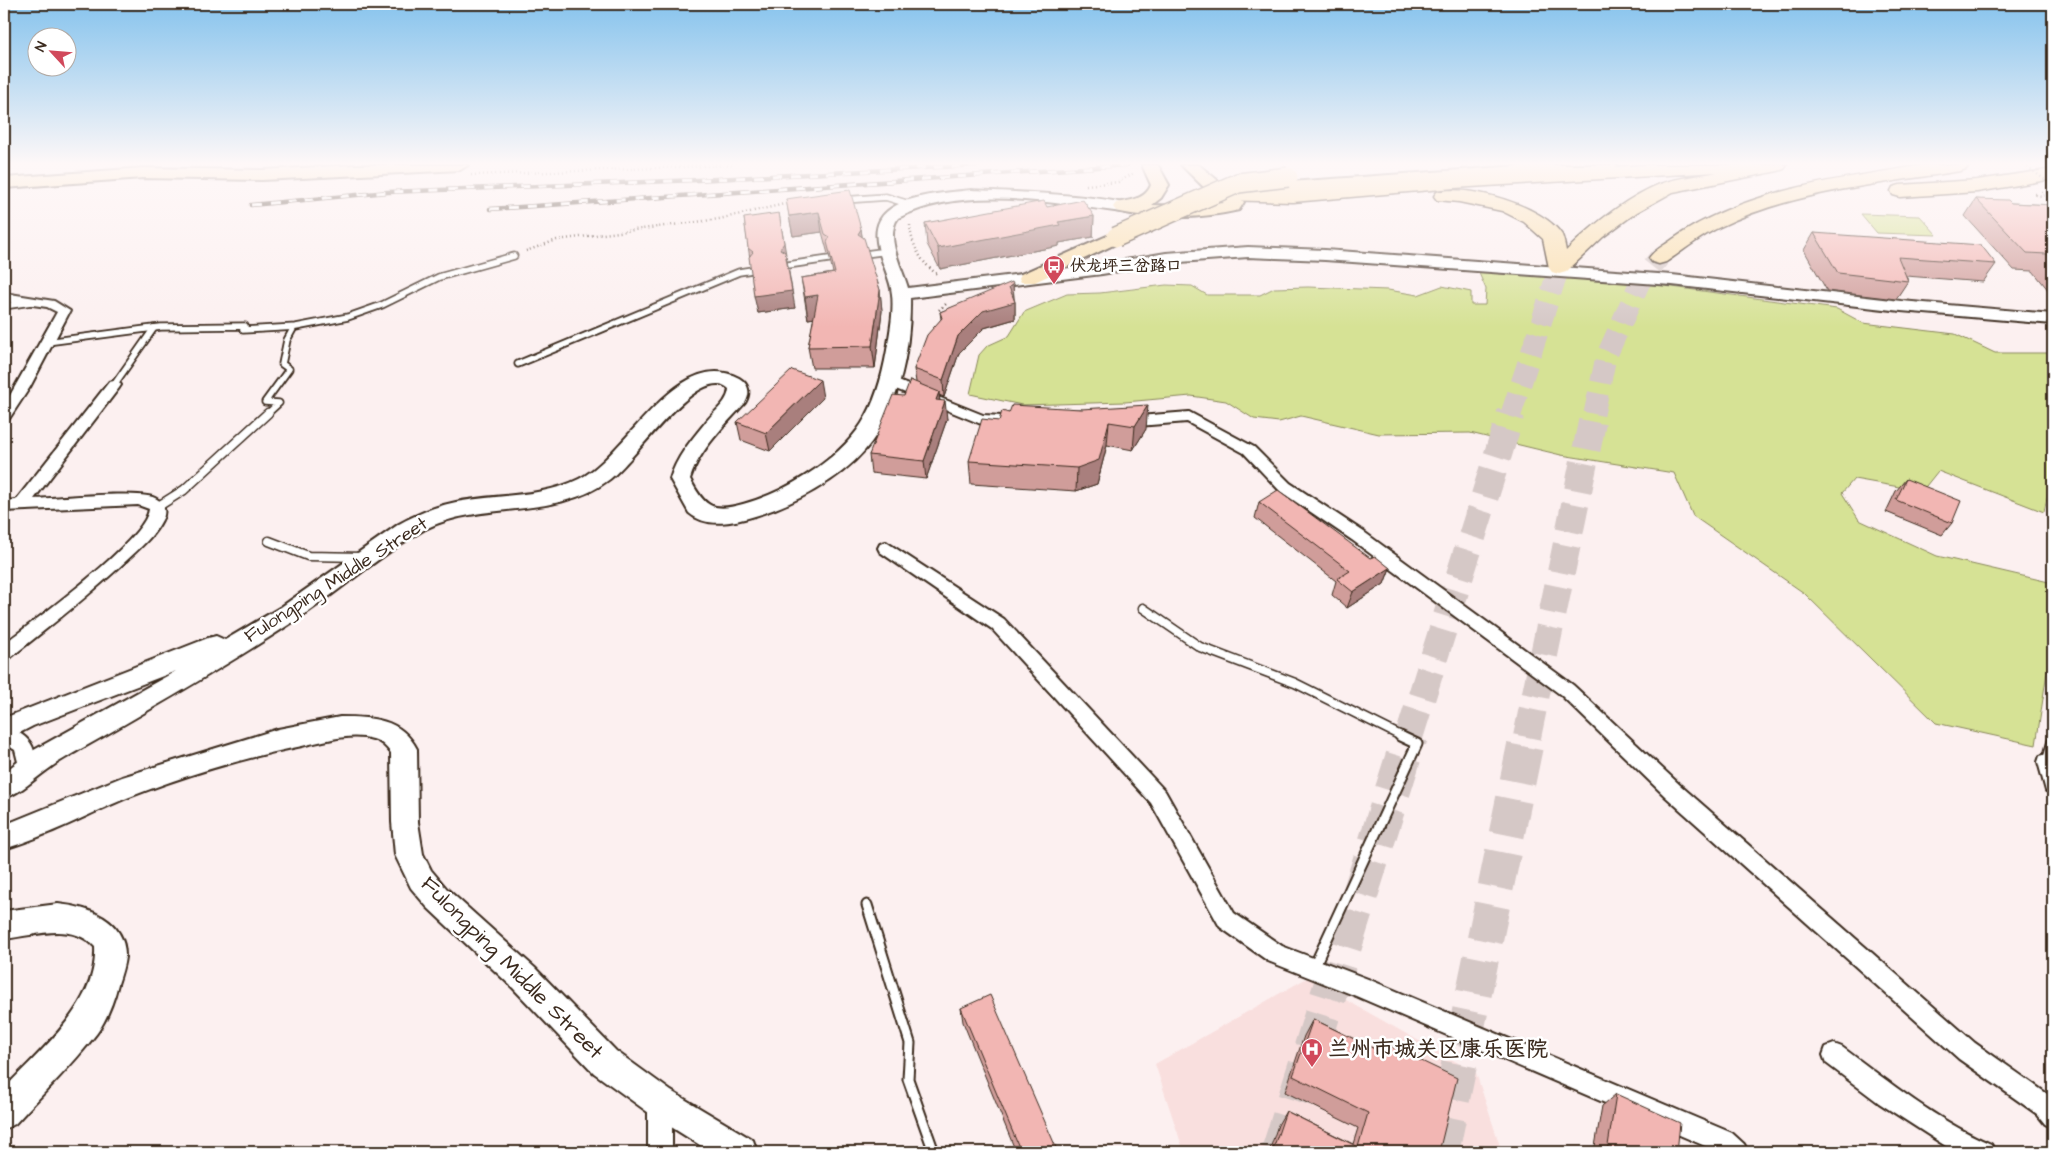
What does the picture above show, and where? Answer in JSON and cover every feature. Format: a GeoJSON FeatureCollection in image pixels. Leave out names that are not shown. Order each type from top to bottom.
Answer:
{"type":"FeatureCollection","features":[{"type":"Feature","properties":{"kind":"highway"},"geometry":{"type":"LineString","coordinates":[[1532,219],[1553,237],[1559,268],[1615,219]]}},
{"type":"Feature","properties":{"kind":"highway"},"geometry":{"type":"LineString","coordinates":[[1659,258],[1714,222],[1722,219]]}},
{"type":"Feature","properties":{"kind":"main road"},"geometry":{"type":"LineString","coordinates":[[889,219],[885,226],[888,251],[901,294],[1208,254],[1248,252],[1325,255],[1672,280],[1901,306],[2053,319]]}},
{"type":"Feature","properties":{"kind":"main road"},"geometry":{"type":"LineString","coordinates":[[1028,278],[1157,219]]}},
{"type":"Feature","properties":{"kind":"main road","name":"Fulongping Middle Street"},"geometry":{"type":"LineString","coordinates":[[4,787],[43,758],[164,690],[289,613],[407,529],[441,513],[472,507],[538,500],[581,486],[601,476],[621,459],[682,391],[704,378],[714,376],[734,380],[739,386],[738,399],[713,426],[684,466],[680,479],[694,506],[701,512],[715,516],[733,516],[804,488],[844,459],[858,444],[874,420],[891,382],[901,294]]}},
{"type":"Feature","properties":{"kind":"main road"},"geometry":{"type":"LineString","coordinates":[[4,730],[24,719],[187,658],[289,613]]}},
{"type":"Feature","properties":{"kind":"main road","name":"Fulongping Middle Street"},"geometry":{"type":"LineString","coordinates":[[4,837],[122,788],[218,757],[278,740],[340,727],[376,728],[392,736],[404,750],[405,822],[409,855],[421,879],[437,898],[524,978],[605,1062],[660,1102],[741,1152]]}},
{"type":"Feature","properties":{"kind":"main road"},"geometry":{"type":"LineString","coordinates":[[4,925],[58,918],[80,920],[100,932],[109,942],[110,959],[101,994],[87,1021],[4,1113]]}},
{"type":"Feature","properties":{"kind":"street"},"geometry":{"type":"LineString","coordinates":[[4,296],[50,304],[64,311],[23,387],[4,416]]}},
{"type":"Feature","properties":{"kind":"street"},"geometry":{"type":"LineString","coordinates":[[891,382],[981,418],[1040,423]]}},
{"type":"Feature","properties":{"kind":"street"},"geometry":{"type":"LineString","coordinates":[[21,505],[114,385]]}},
{"type":"Feature","properties":{"kind":"street"},"geometry":{"type":"LineString","coordinates":[[1110,424],[1189,417],[1249,450],[1285,487],[1358,536],[1568,690],[1673,791],[1959,1044],[2045,1106],[2053,1116]]}},
{"type":"Feature","properties":{"kind":"street"},"geometry":{"type":"LineString","coordinates":[[4,506],[138,500],[151,502],[157,507],[156,518],[145,534],[96,580],[4,653]]}},
{"type":"Feature","properties":{"kind":"street"},"geometry":{"type":"LineString","coordinates":[[886,548],[998,624],[1158,797],[1228,920],[1275,954],[1313,968],[1724,1141],[1736,1152]]}},
{"type":"Feature","properties":{"kind":"street"},"geometry":{"type":"LineString","coordinates":[[4,734],[23,746],[27,762],[22,774]]}},
{"type":"Feature","properties":{"kind":"street"},"geometry":{"type":"LineString","coordinates":[[2047,762],[2053,785]]}},
{"type":"Feature","properties":{"kind":"street"},"geometry":{"type":"LineString","coordinates":[[1834,1054],[1887,1095],[1968,1147],[1983,1152]]}},
{"type":"Feature","properties":{"kind":"street"},"geometry":{"type":"LineString","coordinates":[[660,1102],[660,1152]]}},
{"type":"Feature","properties":{"kind":"lane"},"geometry":{"type":"LineString","coordinates":[[865,254],[888,251]]}},
{"type":"Feature","properties":{"kind":"lane"},"geometry":{"type":"LineString","coordinates":[[47,342],[154,328],[245,326],[243,330],[293,329],[351,317],[382,305],[430,281],[514,256]]}},
{"type":"Feature","properties":{"kind":"lane"},"geometry":{"type":"LineString","coordinates":[[788,265],[829,259]]}},
{"type":"Feature","properties":{"kind":"lane"},"geometry":{"type":"LineString","coordinates":[[518,364],[739,272],[752,270]]}},
{"type":"Feature","properties":{"kind":"lane"},"geometry":{"type":"LineString","coordinates":[[4,306],[34,302]]}},
{"type":"Feature","properties":{"kind":"lane"},"geometry":{"type":"LineString","coordinates":[[114,385],[154,328]]}},
{"type":"Feature","properties":{"kind":"lane"},"geometry":{"type":"LineString","coordinates":[[157,507],[184,490],[279,403],[265,402],[289,369],[282,364],[287,340],[293,329]]}},
{"type":"Feature","properties":{"kind":"lane"},"geometry":{"type":"LineString","coordinates":[[269,541],[308,556],[366,557]]}},
{"type":"Feature","properties":{"kind":"lane"},"geometry":{"type":"LineString","coordinates":[[1143,608],[1200,647],[1295,683],[1417,744],[1313,968]]}},
{"type":"Feature","properties":{"kind":"lane"},"geometry":{"type":"LineString","coordinates":[[2047,762],[2053,740]]}},
{"type":"Feature","properties":{"kind":"lane"},"geometry":{"type":"LineString","coordinates":[[867,905],[910,1043],[908,1079],[934,1152]]}},
{"type":"Feature","properties":{"kind":"path"},"geometry":{"type":"LineString","coordinates":[[514,256],[557,240],[719,219]]}},
{"type":"Feature","properties":{"kind":"path"},"geometry":{"type":"LineString","coordinates":[[911,219],[912,238],[926,266]]}},
{"type":"Feature","properties":{"kind":"shaded area","name":"兰州市城关区康乐医院"},"geometry":{"type":"Polygon","coordinates":[[[1307,978],[1476,1073],[1502,1152],[1184,1152],[1155,1064],[1307,978]]]}},
{"type":"Feature","properties":{"kind":"green space"},"geometry":{"type":"Polygon","coordinates":[[[1865,219],[1923,219],[1937,235],[1877,233],[1865,219]]]}},
{"type":"Feature","properties":{"kind":"green space"},"geometry":{"type":"Polygon","coordinates":[[[1478,271],[1657,285],[1837,309],[1863,323],[1955,334],[1995,353],[2053,353],[2053,470],[2044,512],[1938,471],[1922,491],[1854,479],[1842,493],[1859,520],[1937,556],[2053,583],[2053,632],[2036,745],[1936,723],[1804,593],[1693,516],[1674,473],[1561,455],[1470,433],[1379,434],[1301,416],[1279,422],[1254,419],[1226,401],[1191,396],[1125,402],[1022,405],[970,394],[979,355],[987,346],[1009,336],[1024,312],[1067,294],[1100,293],[1166,285],[1192,286],[1207,295],[1260,295],[1274,288],[1308,287],[1388,290],[1418,295],[1442,286],[1471,292],[1471,305],[1485,305],[1486,289],[1478,271]]]}},
{"type":"Feature","properties":{"kind":"building"},"geometry":{"type":"Polygon","coordinates":[[[744,219],[780,219],[784,243],[780,249],[785,252],[792,291],[754,296],[749,257],[753,252],[748,248],[744,219]]]}},
{"type":"Feature","properties":{"kind":"building"},"geometry":{"type":"Polygon","coordinates":[[[821,219],[858,219],[861,229],[858,234],[864,238],[880,290],[872,346],[808,347],[818,295],[805,297],[801,278],[835,273],[827,242],[830,237],[825,234],[821,219]]]}},
{"type":"Feature","properties":{"kind":"building"},"geometry":{"type":"Polygon","coordinates":[[[947,219],[1076,219],[1058,222],[1060,225],[938,248],[925,223],[947,219]]]}},
{"type":"Feature","properties":{"kind":"building"},"geometry":{"type":"Polygon","coordinates":[[[1995,219],[2053,219],[2053,262],[2047,254],[2027,253],[1995,219]]]}},
{"type":"Feature","properties":{"kind":"building"},"geometry":{"type":"Polygon","coordinates":[[[1814,233],[1981,245],[1996,264],[1898,257],[1908,281],[1838,273],[1814,233]]]}},
{"type":"Feature","properties":{"kind":"building"},"geometry":{"type":"Polygon","coordinates":[[[1012,282],[1013,284],[1009,287],[1015,302],[983,311],[958,336],[943,380],[914,369],[927,335],[942,318],[940,312],[1012,282]]]}},
{"type":"Feature","properties":{"kind":"building"},"geometry":{"type":"Polygon","coordinates":[[[792,370],[820,380],[766,433],[737,422],[792,370]]]}},
{"type":"Feature","properties":{"kind":"building"},"geometry":{"type":"Polygon","coordinates":[[[910,380],[939,392],[936,400],[945,401],[924,461],[869,455],[893,395],[904,396],[910,380]]]}},
{"type":"Feature","properties":{"kind":"building"},"geometry":{"type":"Polygon","coordinates":[[[1012,405],[1081,409],[1148,405],[1135,426],[1109,422],[1099,460],[1077,468],[969,461],[982,419],[999,421],[1002,411],[1009,413],[1012,405]]]}},
{"type":"Feature","properties":{"kind":"building"},"geometry":{"type":"Polygon","coordinates":[[[1906,479],[1961,501],[1952,523],[1896,500],[1906,479]]]}},
{"type":"Feature","properties":{"kind":"building"},"geometry":{"type":"Polygon","coordinates":[[[1278,490],[1370,558],[1375,556],[1390,568],[1353,592],[1337,579],[1350,571],[1259,502],[1278,490]]]}},
{"type":"Feature","properties":{"kind":"building"},"geometry":{"type":"Polygon","coordinates":[[[990,995],[1058,1152],[1021,1152],[961,1008],[990,995]]]}},
{"type":"Feature","properties":{"kind":"building"},"geometry":{"type":"Polygon","coordinates":[[[1313,1019],[1385,1054],[1388,1045],[1457,1078],[1439,1152],[1272,1152],[1286,1111],[1358,1147],[1368,1113],[1293,1076],[1313,1019]]]}},
{"type":"Feature","properties":{"kind":"building"},"geometry":{"type":"Polygon","coordinates":[[[1616,1094],[1680,1123],[1677,1152],[1607,1152],[1616,1094]]]}},
{"type":"Feature","properties":{"kind":"tunnel"},"geometry":{"type":"LineString","coordinates":[[1594,414],[1606,357],[1640,282],[1659,258]]}},
{"type":"Feature","properties":{"kind":"tunnel"},"geometry":{"type":"LineString","coordinates":[[1511,414],[1559,268]]}},
{"type":"Feature","properties":{"kind":"tunnel"},"geometry":{"type":"LineString","coordinates":[[1409,737],[1511,413]]}},
{"type":"Feature","properties":{"kind":"tunnel"},"geometry":{"type":"LineString","coordinates":[[1527,737],[1594,413]]}},
{"type":"Feature","properties":{"kind":"tunnel"},"geometry":{"type":"LineString","coordinates":[[1279,1152],[1410,736]]}},
{"type":"Feature","properties":{"kind":"tunnel"},"geometry":{"type":"LineString","coordinates":[[1441,1152],[1527,736]]}},
{"type":"Feature","properties":{"kind":"place","name":"伏龙坪三岔路口"},"geometry":{"type":"Point","coordinates":[1054,285]}},
{"type":"Feature","properties":{"kind":"place","name":"兰州市城关区康乐医院"},"geometry":{"type":"Point","coordinates":[1312,1068]}}]}
